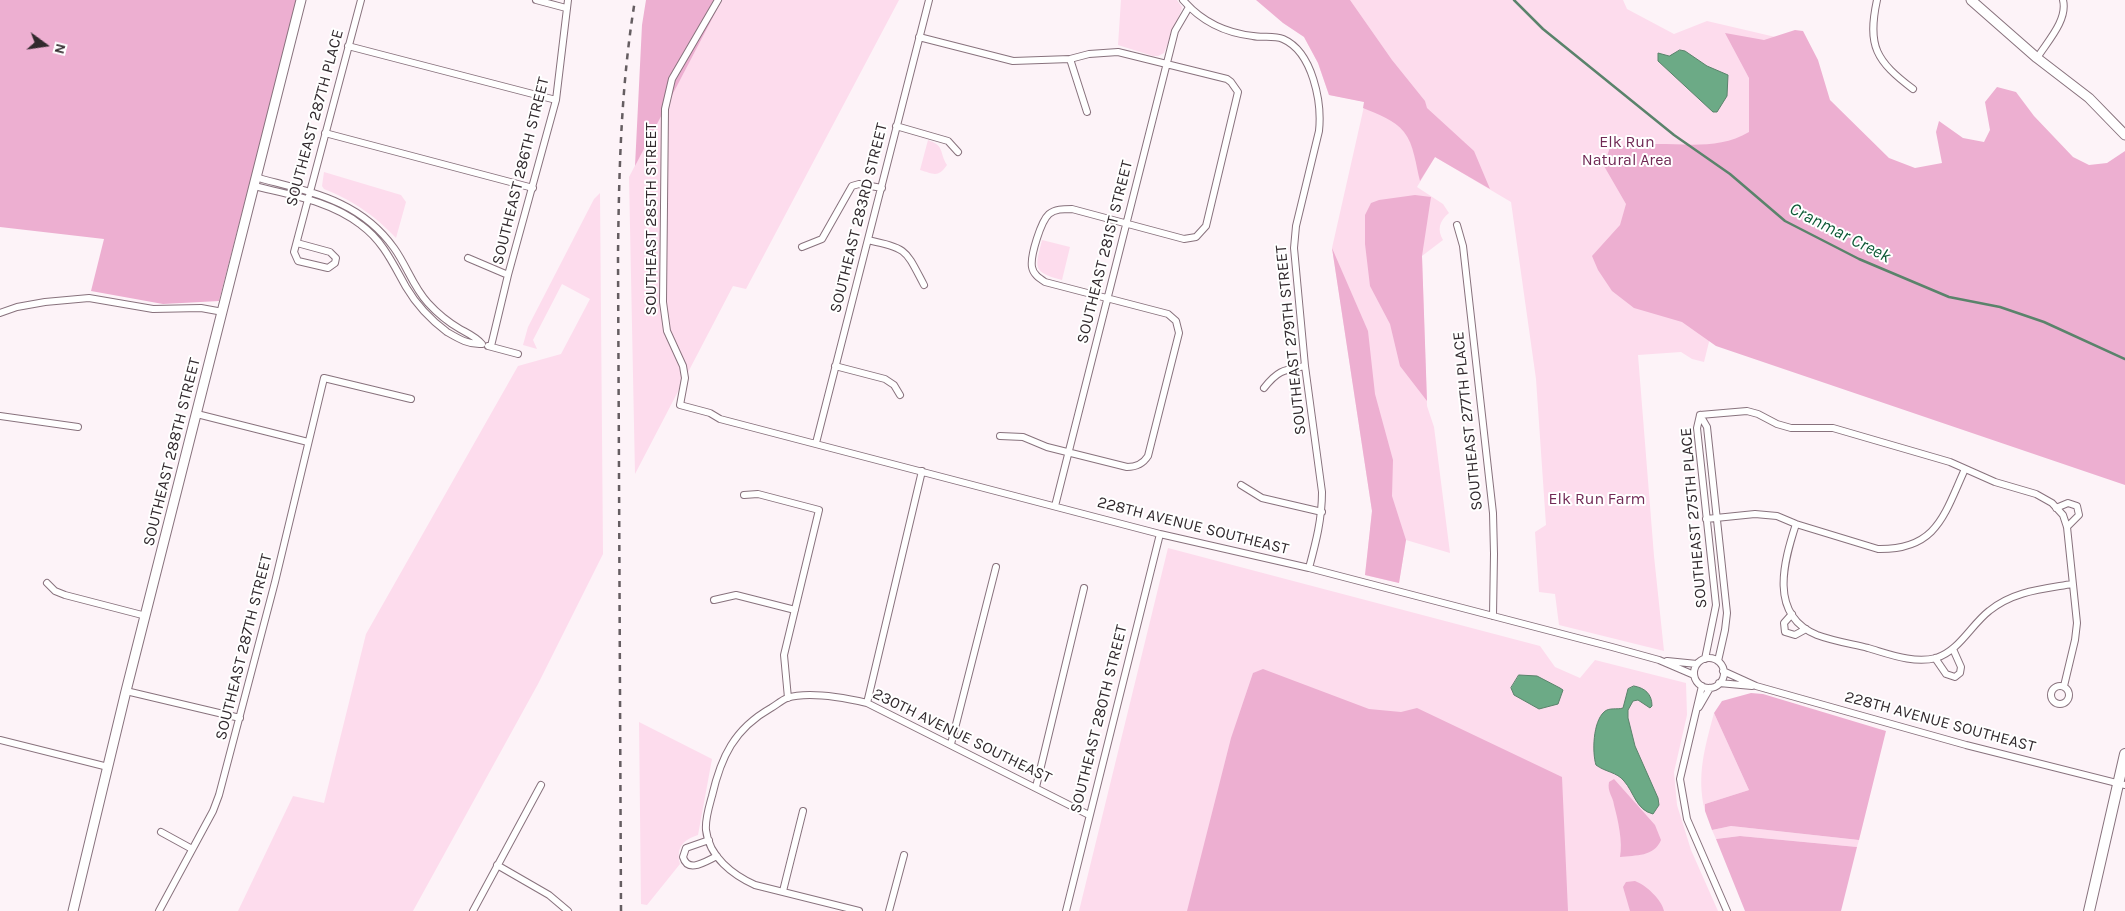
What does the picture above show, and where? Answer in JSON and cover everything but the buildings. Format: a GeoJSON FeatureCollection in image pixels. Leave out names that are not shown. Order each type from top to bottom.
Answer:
{"type":"FeatureCollection","features":[{"type":"Feature","properties":{"kind":"main road"},"geometry":{"type":"LineString","coordinates":[[2089,911],[2122,786],[2125,754]]}},
{"type":"Feature","properties":{"kind":"street","name":"SOUTHEAST 288TH STREET"},"geometry":{"type":"LineString","coordinates":[[74,911],[126,691],[301,0]]}},
{"type":"Feature","properties":{"kind":"street","name":"SOUTHEAST 287TH PLACE"},"geometry":{"type":"LineString","coordinates":[[296,243],[360,0]]}},
{"type":"Feature","properties":{"kind":"street"},"geometry":{"type":"LineString","coordinates":[[536,0],[566,8]]}},
{"type":"Feature","properties":{"kind":"street","name":"SOUTHEAST 286TH STREET"},"geometry":{"type":"LineString","coordinates":[[491,346],[508,275],[556,100],[568,0]]}},
{"type":"Feature","properties":{"kind":"street","name":"SOUTHEAST 285TH STREET"},"geometry":{"type":"LineString","coordinates":[[718,0],[672,79],[667,94],[664,126],[663,302],[667,332],[683,366],[684,391],[680,405],[710,413],[720,419]]}},
{"type":"Feature","properties":{"kind":"street","name":"SOUTHEAST 283RD STREET"},"geometry":{"type":"LineString","coordinates":[[816,442],[929,0]]}},
{"type":"Feature","properties":{"kind":"street"},"geometry":{"type":"LineString","coordinates":[[1183,0],[1189,7]]}},
{"type":"Feature","properties":{"kind":"street"},"geometry":{"type":"LineString","coordinates":[[1877,0],[1872,21],[1874,45],[1887,66],[1913,89]]}},
{"type":"Feature","properties":{"kind":"street"},"geometry":{"type":"LineString","coordinates":[[1971,0],[2037,58],[2089,98],[2125,134]]}},
{"type":"Feature","properties":{"kind":"street"},"geometry":{"type":"LineString","coordinates":[[2037,58],[2062,19],[2065,8],[2063,0]]}},
{"type":"Feature","properties":{"kind":"street","name":"SOUTHEAST 279TH STREET"},"geometry":{"type":"LineString","coordinates":[[1189,7],[1215,26],[1228,31],[1285,40],[1301,55],[1315,83],[1321,116],[1294,242],[1305,366],[1322,492],[1322,512],[1309,568]]}},
{"type":"Feature","properties":{"kind":"street","name":"SOUTHEAST 281ST STREET"},"geometry":{"type":"LineString","coordinates":[[1055,506],[1175,31],[1189,7]]}},
{"type":"Feature","properties":{"kind":"street"},"geometry":{"type":"LineString","coordinates":[[919,37],[1003,59],[1029,61],[1070,59],[1089,54],[1118,52],[1227,79],[1235,86],[1238,92],[1206,226],[1196,237],[1184,239],[1072,209],[1064,209],[1050,213],[1042,224],[1032,260],[1034,272],[1044,282],[1168,314],[1176,321],[1179,333],[1148,456],[1139,465],[1128,467],[1047,447],[1023,437],[1000,436]]}},
{"type":"Feature","properties":{"kind":"street"},"geometry":{"type":"LineString","coordinates":[[348,46],[556,100]]}},
{"type":"Feature","properties":{"kind":"street"},"geometry":{"type":"LineString","coordinates":[[1070,59],[1087,112]]}},
{"type":"Feature","properties":{"kind":"street"},"geometry":{"type":"LineString","coordinates":[[896,126],[948,140],[958,152]]}},
{"type":"Feature","properties":{"kind":"street"},"geometry":{"type":"LineString","coordinates":[[325,133],[533,188]]}},
{"type":"Feature","properties":{"kind":"street"},"geometry":{"type":"LineString","coordinates":[[255,182],[309,192],[346,204],[367,219],[395,249],[426,301],[446,320],[476,337],[482,344]]}},
{"type":"Feature","properties":{"kind":"street"},"geometry":{"type":"LineString","coordinates":[[255,182],[337,210],[362,225],[383,247],[406,288],[429,317],[472,345],[482,344],[518,354]]}},
{"type":"Feature","properties":{"kind":"street"},"geometry":{"type":"LineString","coordinates":[[802,247],[822,239],[852,186],[859,184],[882,188]]}},
{"type":"Feature","properties":{"kind":"street","name":"SOUTHEAST 277TH PLACE"},"geometry":{"type":"LineString","coordinates":[[1457,225],[1462,246],[1493,513],[1493,616]]}},
{"type":"Feature","properties":{"kind":"street"},"geometry":{"type":"LineString","coordinates":[[868,240],[902,250],[909,256],[924,285]]}},
{"type":"Feature","properties":{"kind":"street"},"geometry":{"type":"LineString","coordinates":[[296,243],[330,252],[336,258],[335,263],[328,268],[298,262],[294,256],[296,243]]}},
{"type":"Feature","properties":{"kind":"street"},"geometry":{"type":"LineString","coordinates":[[468,258],[508,275]]}},
{"type":"Feature","properties":{"kind":"street"},"geometry":{"type":"LineString","coordinates":[[0,313],[17,307],[45,302],[89,298],[153,309],[201,308],[223,312]]}},
{"type":"Feature","properties":{"kind":"street"},"geometry":{"type":"LineString","coordinates":[[835,366],[885,379],[894,385],[900,395]]}},
{"type":"Feature","properties":{"kind":"street"},"geometry":{"type":"LineString","coordinates":[[1264,388],[1273,376],[1282,370],[1305,366]]}},
{"type":"Feature","properties":{"kind":"street","name":"SOUTHEAST 287TH STREET"},"geometry":{"type":"LineString","coordinates":[[159,911],[213,811],[219,796],[324,378],[411,399]]}},
{"type":"Feature","properties":{"kind":"street"},"geometry":{"type":"LineString","coordinates":[[1700,415],[1747,411],[1790,428],[1832,428],[1950,462],[1996,482],[2036,494],[2052,503],[2063,515],[2067,527],[2077,623],[2064,686]]}},
{"type":"Feature","properties":{"kind":"street"},"geometry":{"type":"LineString","coordinates":[[197,414],[308,442]]}},
{"type":"Feature","properties":{"kind":"street","name":"SOUTHEAST 275TH PLACE"},"geometry":{"type":"LineString","coordinates":[[1700,415],[1707,427],[1727,620],[1718,661]]}},
{"type":"Feature","properties":{"kind":"street","name":"SOUTHEAST 275TH PLACE"},"geometry":{"type":"LineString","coordinates":[[1700,415],[1697,428],[1716,604],[1705,658]]}},
{"type":"Feature","properties":{"kind":"street"},"geometry":{"type":"LineString","coordinates":[[0,416],[78,427]]}},
{"type":"Feature","properties":{"kind":"street","name":"228TH AVENUE SOUTHEAST"},"geometry":{"type":"LineString","coordinates":[[720,419],[816,442],[1160,534],[1309,568],[1493,616],[1659,660],[1694,675]]}},
{"type":"Feature","properties":{"kind":"street"},"geometry":{"type":"LineString","coordinates":[[1706,519],[1767,514],[1878,549],[1892,550],[1928,536],[1937,527],[1965,469]]}},
{"type":"Feature","properties":{"kind":"street"},"geometry":{"type":"LineString","coordinates":[[867,703],[922,471]]}},
{"type":"Feature","properties":{"kind":"street"},"geometry":{"type":"LineString","coordinates":[[1241,486],[1262,498],[1322,512]]}},
{"type":"Feature","properties":{"kind":"street"},"geometry":{"type":"LineString","coordinates":[[744,495],[758,494],[818,510],[784,655],[788,698],[758,715],[741,730],[728,748],[718,770],[708,813],[706,831],[717,856],[724,865],[741,878],[755,885],[859,911]]}},
{"type":"Feature","properties":{"kind":"street"},"geometry":{"type":"LineString","coordinates":[[2056,508],[2068,503],[2077,506],[2079,514],[2067,527]]}},
{"type":"Feature","properties":{"kind":"street"},"geometry":{"type":"LineString","coordinates":[[1796,524],[1786,555],[1782,576],[1785,598],[1792,614],[1806,629],[1816,635],[1901,657],[1912,659],[1935,658],[1952,648],[1989,611],[2002,601],[2028,591],[2072,584]]}},
{"type":"Feature","properties":{"kind":"street","name":"SOUTHEAST 280TH STREET"},"geometry":{"type":"LineString","coordinates":[[1066,911],[1160,534]]}},
{"type":"Feature","properties":{"kind":"street"},"geometry":{"type":"LineString","coordinates":[[950,744],[996,567]]}},
{"type":"Feature","properties":{"kind":"street"},"geometry":{"type":"LineString","coordinates":[[46,583],[55,591],[65,595],[146,616]]}},
{"type":"Feature","properties":{"kind":"street"},"geometry":{"type":"LineString","coordinates":[[1036,788],[1084,588]]}},
{"type":"Feature","properties":{"kind":"street"},"geometry":{"type":"LineString","coordinates":[[714,600],[736,595],[795,610]]}},
{"type":"Feature","properties":{"kind":"street"},"geometry":{"type":"LineString","coordinates":[[1792,614],[1784,623],[1785,632],[1795,635],[1806,629]]}},
{"type":"Feature","properties":{"kind":"street"},"geometry":{"type":"LineString","coordinates":[[1935,658],[1946,674],[1955,677],[1960,673],[1961,667],[1952,648]]}},
{"type":"Feature","properties":{"kind":"street"},"geometry":{"type":"LineString","coordinates":[[1694,714],[1710,688],[1719,683],[1723,677],[1723,671],[1718,661],[1712,658],[1705,658],[1697,664],[1694,675],[1702,686],[1710,688]]}},
{"type":"Feature","properties":{"kind":"street","name":"228TH AVENUE SOUTHEAST"},"geometry":{"type":"LineString","coordinates":[[1659,660],[1697,664]]}},
{"type":"Feature","properties":{"kind":"street","name":"228TH AVENUE SOUTHEAST"},"geometry":{"type":"LineString","coordinates":[[1723,671],[1756,686],[1966,745],[2122,786]]}},
{"type":"Feature","properties":{"kind":"street","name":"228TH AVENUE SOUTHEAST"},"geometry":{"type":"LineString","coordinates":[[1719,683],[1756,686]]}},
{"type":"Feature","properties":{"kind":"street"},"geometry":{"type":"LineString","coordinates":[[1702,686],[1680,779],[1687,819],[1727,911]]}},
{"type":"Feature","properties":{"kind":"street"},"geometry":{"type":"LineString","coordinates":[[126,691],[240,718]]}},
{"type":"Feature","properties":{"kind":"street","name":"230TH AVENUE SOUTHEAST"},"geometry":{"type":"LineString","coordinates":[[788,698],[820,695],[867,703],[1089,815]]}},
{"type":"Feature","properties":{"kind":"street"},"geometry":{"type":"LineString","coordinates":[[0,740],[108,767]]}},
{"type":"Feature","properties":{"kind":"street"},"geometry":{"type":"LineString","coordinates":[[473,911],[541,785]]}},
{"type":"Feature","properties":{"kind":"street"},"geometry":{"type":"LineString","coordinates":[[783,891],[803,811]]}},
{"type":"Feature","properties":{"kind":"street"},"geometry":{"type":"LineString","coordinates":[[160,832],[192,849]]}},
{"type":"Feature","properties":{"kind":"street"},"geometry":{"type":"LineString","coordinates":[[709,840],[685,850],[683,856],[685,862],[695,866],[717,856]]}},
{"type":"Feature","properties":{"kind":"street"},"geometry":{"type":"LineString","coordinates":[[889,911],[904,855]]}},
{"type":"Feature","properties":{"kind":"street"},"geometry":{"type":"LineString","coordinates":[[497,866],[549,895],[568,911]]}},
{"type":"Feature","properties":{"kind":"green space"},"geometry":{"type":"Polygon","coordinates":[[[0,0],[297,0],[219,301],[163,304],[91,291],[104,239],[0,227],[0,0]]]}},
{"type":"Feature","properties":{"kind":"green space"},"geometry":{"type":"Polygon","coordinates":[[[646,0],[722,0],[635,166],[642,25],[646,0]]]}},
{"type":"Feature","properties":{"kind":"green space"},"geometry":{"type":"Polygon","coordinates":[[[722,0],[899,0],[746,289],[733,286],[635,474],[629,177],[722,0]]]}},
{"type":"Feature","properties":{"kind":"green space"},"geometry":{"type":"Polygon","coordinates":[[[1121,0],[1177,0],[1182,7],[1164,53],[1153,56],[1118,45],[1121,0]]]}},
{"type":"Feature","properties":{"kind":"green space"},"geometry":{"type":"Polygon","coordinates":[[[1256,0],[1350,0],[1392,60],[1425,101],[1427,108],[1474,151],[1490,189],[1435,157],[1420,181],[1410,143],[1400,128],[1385,118],[1363,108],[1364,102],[1329,95],[1318,63],[1304,37],[1283,23],[1256,0]]]}},
{"type":"Feature","properties":{"kind":"green space","name":"Elk Run Natural Area"},"geometry":{"type":"Polygon","coordinates":[[[1314,0],[1623,0],[1627,9],[1674,34],[1707,21],[1784,39],[1704,362],[1692,359],[1681,352],[1638,355],[1654,556],[1664,651],[1559,625],[1555,594],[1539,592],[1535,532],[1546,525],[1536,379],[1511,202],[1435,157],[1417,187],[1443,204],[1449,213],[1443,219],[1440,226],[1443,240],[1422,256],[1427,406],[1434,427],[1450,553],[1406,540],[1399,583],[1365,575],[1372,511],[1332,248],[1365,102],[1329,95],[1318,63],[1304,37],[1314,0]]]}},
{"type":"Feature","properties":{"kind":"green space"},"geometry":{"type":"Polygon","coordinates":[[[1795,30],[1803,31],[1818,60],[1830,100],[1889,158],[1915,168],[1942,163],[1936,132],[1939,121],[1963,138],[1984,142],[1990,130],[1985,102],[1997,87],[2016,92],[2034,116],[2073,157],[2089,165],[2107,163],[2125,151],[2125,485],[1716,346],[1682,322],[1634,308],[1612,291],[1598,270],[1592,256],[1620,225],[1626,204],[1604,166],[1610,147],[1716,143],[1727,141],[1749,132],[1749,78],[1725,33],[1764,40],[1795,30]]]}},
{"type":"Feature","properties":{"kind":"green space"},"geometry":{"type":"Polygon","coordinates":[[[928,140],[939,147],[947,165],[941,172],[935,174],[920,170],[928,140]]]}},
{"type":"Feature","properties":{"kind":"green space"},"geometry":{"type":"Polygon","coordinates":[[[324,172],[401,195],[406,202],[396,238],[363,209],[345,198],[324,189],[322,186],[324,172]]]}},
{"type":"Feature","properties":{"kind":"green space"},"geometry":{"type":"Polygon","coordinates":[[[600,193],[603,554],[538,684],[413,911],[238,911],[293,796],[324,803],[366,634],[518,366],[561,354],[590,299],[562,284],[533,340],[537,349],[523,345],[528,327],[594,199],[600,193]]]}},
{"type":"Feature","properties":{"kind":"green space"},"geometry":{"type":"Polygon","coordinates":[[[1415,195],[1431,197],[1422,256],[1427,401],[1400,366],[1390,324],[1370,286],[1365,244],[1365,215],[1371,203],[1379,200],[1415,195]]]}},
{"type":"Feature","properties":{"kind":"green space"},"geometry":{"type":"Polygon","coordinates":[[[1042,240],[1070,247],[1062,280],[1045,274],[1038,268],[1037,263],[1042,240]]]}},
{"type":"Feature","properties":{"kind":"green space"},"geometry":{"type":"Polygon","coordinates":[[[1332,248],[1368,331],[1375,394],[1393,460],[1392,496],[1406,540],[1399,583],[1365,575],[1372,511],[1332,248]]]}},
{"type":"Feature","properties":{"kind":"green space"},"geometry":{"type":"Polygon","coordinates":[[[1168,548],[1540,646],[1555,667],[1580,678],[1595,660],[1686,683],[1687,715],[1674,772],[1677,805],[1691,850],[1718,911],[1079,911],[1168,548]]]}},
{"type":"Feature","properties":{"kind":"green space"},"geometry":{"type":"Polygon","coordinates":[[[1263,669],[1369,709],[1401,712],[1417,708],[1562,777],[1568,911],[1187,911],[1231,738],[1253,673],[1263,669]]]}},
{"type":"Feature","properties":{"kind":"green space"},"geometry":{"type":"Polygon","coordinates":[[[1751,693],[1763,694],[1886,731],[1859,840],[1731,826],[1712,830],[1705,811],[1705,804],[1749,790],[1714,713],[1722,701],[1751,693]]]}},
{"type":"Feature","properties":{"kind":"green space"},"geometry":{"type":"Polygon","coordinates":[[[1714,713],[1749,790],[1705,804],[1705,811],[1701,786],[1703,762],[1714,713]]]}},
{"type":"Feature","properties":{"kind":"green space"},"geometry":{"type":"Polygon","coordinates":[[[639,722],[712,759],[698,835],[688,839],[682,845],[679,853],[680,864],[647,905],[641,904],[639,722]]]}},
{"type":"Feature","properties":{"kind":"green space"},"geometry":{"type":"Polygon","coordinates":[[[1614,779],[1655,825],[1661,840],[1654,850],[1644,854],[1620,857],[1620,831],[1609,789],[1609,782],[1614,779]]]}},
{"type":"Feature","properties":{"kind":"green space"},"geometry":{"type":"Polygon","coordinates":[[[1731,826],[1859,840],[1857,847],[1740,836],[1716,839],[1712,830],[1731,826]]]}},
{"type":"Feature","properties":{"kind":"green space"},"geometry":{"type":"Polygon","coordinates":[[[1740,836],[1857,847],[1841,911],[1745,911],[1716,839],[1740,836]]]}},
{"type":"Feature","properties":{"kind":"green space"},"geometry":{"type":"Polygon","coordinates":[[[1635,881],[1653,893],[1664,911],[1630,911],[1623,887],[1626,882],[1635,881]]]}},
{"type":"Feature","properties":{"kind":"shaded area"},"geometry":{"type":"Polygon","coordinates":[[[1680,50],[1685,51],[1707,66],[1728,75],[1727,96],[1717,112],[1713,112],[1658,61],[1658,53],[1669,56],[1680,50]]]}},
{"type":"Feature","properties":{"kind":"shaded area"},"geometry":{"type":"Polygon","coordinates":[[[1519,675],[1537,676],[1563,690],[1558,704],[1539,709],[1514,695],[1511,688],[1519,675]]]}},
{"type":"Feature","properties":{"kind":"shaded area"},"geometry":{"type":"Polygon","coordinates":[[[1634,686],[1647,692],[1652,702],[1650,708],[1638,700],[1633,701],[1628,710],[1628,718],[1635,746],[1658,798],[1659,805],[1653,814],[1647,812],[1639,805],[1621,778],[1596,765],[1595,759],[1594,737],[1600,717],[1608,710],[1623,708],[1628,689],[1634,686]]]}},
{"type":"Feature","properties":{"kind":"waterway","name":"Cranmar Creek"},"geometry":{"type":"LineString","coordinates":[[1514,0],[1543,29],[1674,135],[1730,174],[1785,221],[1859,259],[1949,297],[2000,307],[2044,322],[2125,359]]}},
{"type":"Feature","properties":{"kind":"railway"},"geometry":{"type":"LineString","coordinates":[[621,911],[618,223],[624,95],[635,0]]}},
{"type":"Feature","properties":{"kind":"park label","name":"Elk Run Farm"},"geometry":{"type":"Point","coordinates":[1597,499]}}]}
